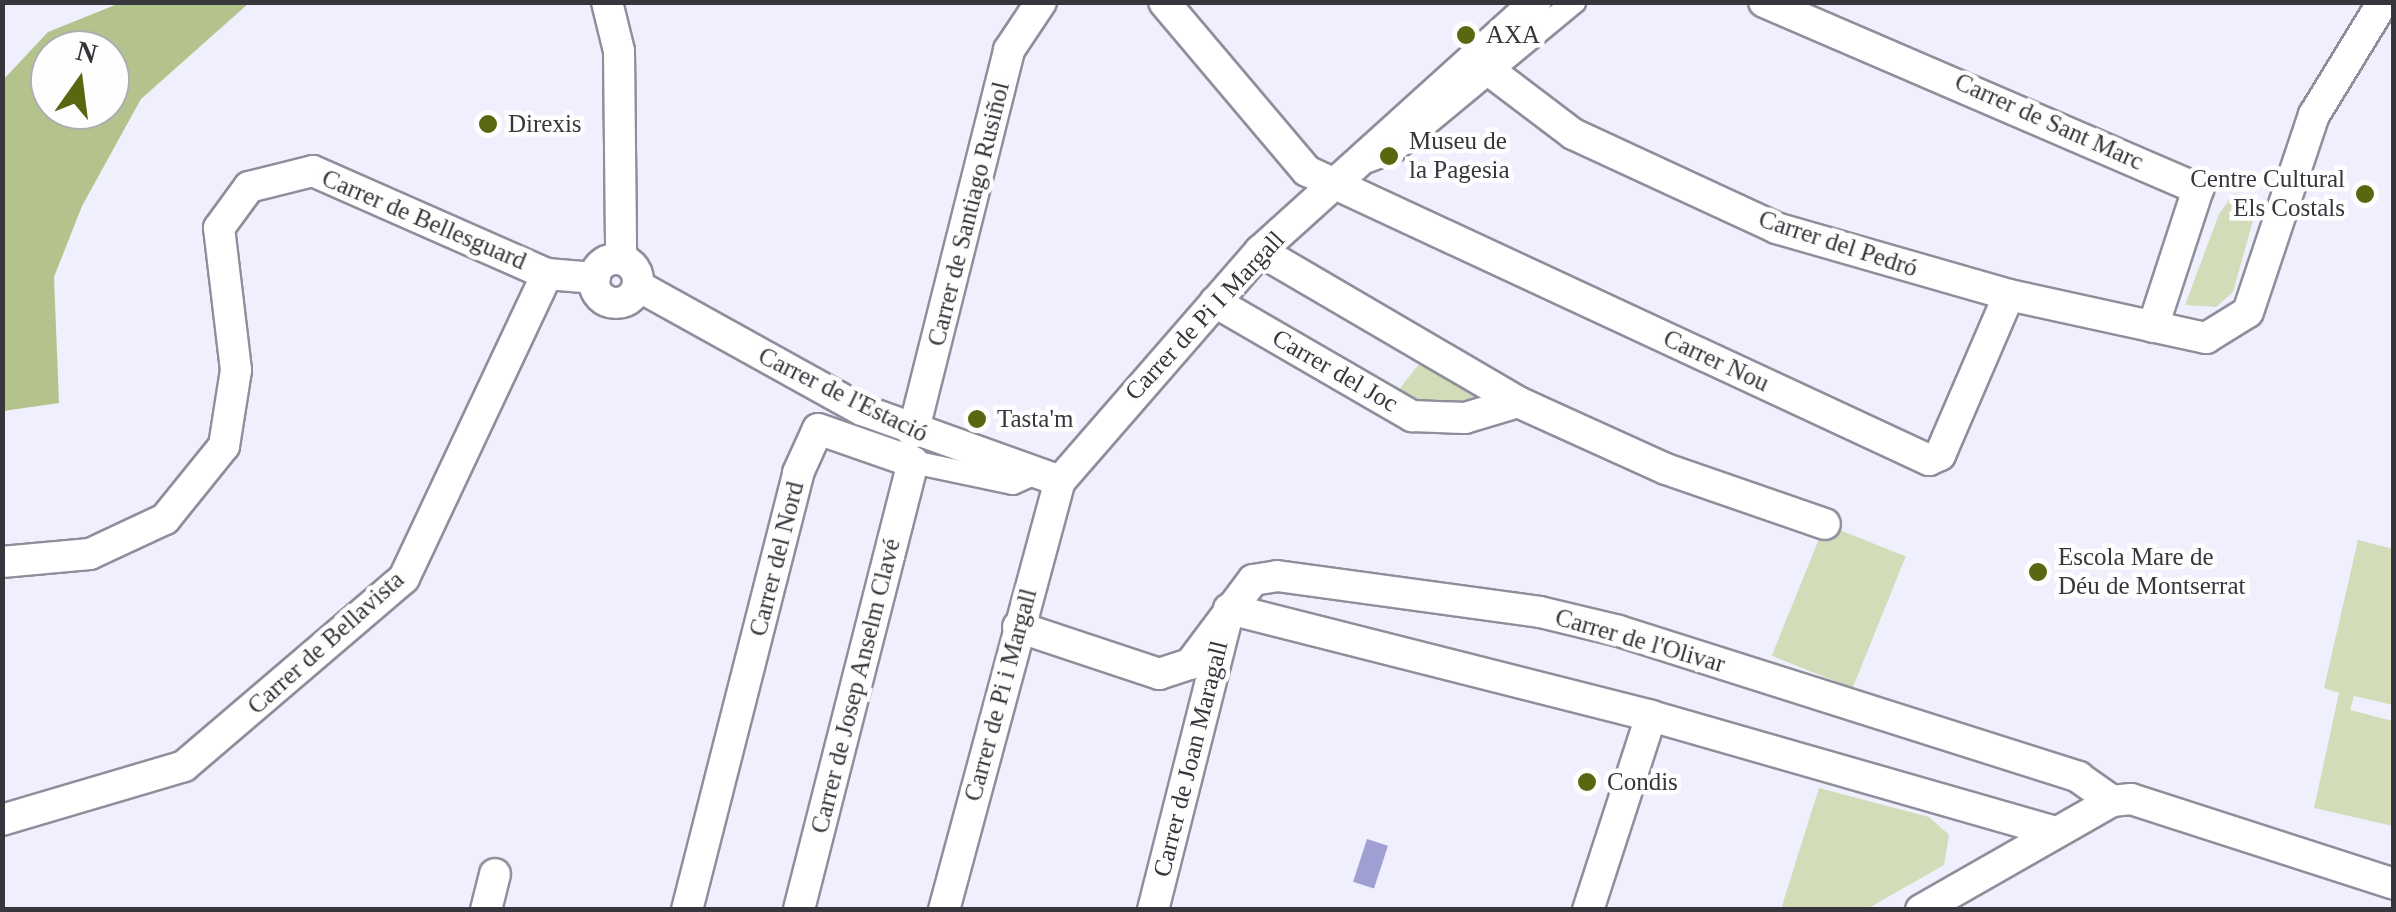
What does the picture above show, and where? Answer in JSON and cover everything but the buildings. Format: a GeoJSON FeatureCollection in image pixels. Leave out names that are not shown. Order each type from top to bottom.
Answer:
{"type":"FeatureCollection","features":[{"type":"Feature","properties":{"kind":"street"},"geometry":{"type":"LineString","coordinates":[[607,2],[619,51],[621,259]]}},
{"type":"Feature","properties":{"kind":"street","name":"Carrer de Santiago Rusiñol"},"geometry":{"type":"LineString","coordinates":[[913,447],[1009,50],[1041,2]]}},
{"type":"Feature","properties":{"kind":"street","name":"Carrer Nou"},"geometry":{"type":"LineString","coordinates":[[1164,2],[1306,172],[1929,460],[1940,455],[2009,295]]}},
{"type":"Feature","properties":{"kind":"street","name":"Carrer de Pi I Margall"},"geometry":{"type":"LineString","coordinates":[[1047,477],[1260,251],[1536,2]]}},
{"type":"Feature","properties":{"kind":"street","name":"Carrer de Pi I Margall"},"geometry":{"type":"LineString","coordinates":[[1362,163],[1394,151],[1494,74],[1574,2]]}},
{"type":"Feature","properties":{"kind":"street","name":"Carrer de Sant Marc"},"geometry":{"type":"LineString","coordinates":[[1764,2],[2198,189],[2153,327]]}},
{"type":"Feature","properties":{"kind":"street","name":"Carrer del Pedró"},"geometry":{"type":"LineString","coordinates":[[1494,74],[1573,134],[1776,228],[2009,295],[2206,338],[2248,312],[2314,115],[2383,2]]}},
{"type":"Feature","properties":{"kind":"street","name":"Carrer de Bellesguard"},"geometry":{"type":"LineString","coordinates":[[2,562],[90,554],[165,519],[224,446],[236,370],[219,228],[249,187],[312,171],[548,274],[595,278]]}},
{"type":"Feature","properties":{"kind":"street"},"geometry":{"type":"LineString","coordinates":[[1260,251],[1518,402],[1666,469],[1826,524]]}},
{"type":"Feature","properties":{"kind":"street"},"geometry":{"type":"LineString","coordinates":[[621,259],[635,269],[638,286],[625,301],[610,302],[599,294],[595,278],[604,263],[621,259]]}},
{"type":"Feature","properties":{"kind":"street","name":"Carrer de Bellavista"},"geometry":{"type":"LineString","coordinates":[[2,820],[184,766],[404,578],[548,274]]}},
{"type":"Feature","properties":{"kind":"street","name":"Carrer de l'Estació"},"geometry":{"type":"LineString","coordinates":[[638,286],[913,447],[1047,477]]}},
{"type":"Feature","properties":{"kind":"street","name":"Carrer del Joc"},"geometry":{"type":"LineString","coordinates":[[1215,302],[1412,416],[1465,418],[1518,402]]}},
{"type":"Feature","properties":{"kind":"street","name":"Carrer del Nord"},"geometry":{"type":"LineString","coordinates":[[688,910],[798,473],[818,430],[913,447]]}},
{"type":"Feature","properties":{"kind":"street","name":"Carrer de Josep Anselm Clavé"},"geometry":{"type":"LineString","coordinates":[[800,910],[913,447]]}},
{"type":"Feature","properties":{"kind":"street","name":"Carrer de Pi i Margall"},"geometry":{"type":"LineString","coordinates":[[944,910],[1018,626],[1047,477]]}},
{"type":"Feature","properties":{"kind":"street","name":"Carrer de l'Olivar"},"geometry":{"type":"LineString","coordinates":[[1018,626],[1159,674],[1190,664],[1252,580],[1276,576],[1554,615],[2053,770],[2112,801],[2144,801],[2394,884]]}},
{"type":"Feature","properties":{"kind":"street"},"geometry":{"type":"LineString","coordinates":[[1228,609],[2066,826]]}},
{"type":"Feature","properties":{"kind":"street","name":"Carrer de Joan Maragall"},"geometry":{"type":"LineString","coordinates":[[1153,910],[1228,609]]}},
{"type":"Feature","properties":{"kind":"street"},"geometry":{"type":"LineString","coordinates":[[1588,910],[1651,716]]}},
{"type":"Feature","properties":{"kind":"street"},"geometry":{"type":"LineString","coordinates":[[2053,770],[2066,826]]}},
{"type":"Feature","properties":{"kind":"street"},"geometry":{"type":"LineString","coordinates":[[1921,910],[2112,801]]}},
{"type":"Feature","properties":{"kind":"street"},"geometry":{"type":"LineString","coordinates":[[486,910],[495,874]]}},
{"type":"Feature","properties":{"kind":"green space"},"geometry":{"type":"Polygon","coordinates":[[[120,3],[249,3],[141,99],[130,119],[130,30],[53,30],[120,3]]]}},
{"type":"Feature","properties":{"kind":"green space"},"geometry":{"type":"Polygon","coordinates":[[[30,51],[30,130],[124,130],[82,206],[54,277],[59,403],[3,411],[3,80],[30,51]]]}},
{"type":"Feature","properties":{"kind":"green space"},"geometry":{"type":"Polygon","coordinates":[[[2234,193],[2249,199],[2254,217],[2233,292],[2216,307],[2185,305],[2219,214],[2234,193]]]}},
{"type":"Feature","properties":{"kind":"green space"},"geometry":{"type":"Polygon","coordinates":[[[1423,359],[1505,402],[1464,413],[1393,397],[1423,359]]]}},
{"type":"Feature","properties":{"kind":"green space"},"geometry":{"type":"Polygon","coordinates":[[[1825,524],[1906,557],[1852,688],[1772,656],[1825,524]]]}},
{"type":"Feature","properties":{"kind":"green space"},"geometry":{"type":"Polygon","coordinates":[[[2358,540],[2393,549],[2393,705],[2354,696],[2350,710],[2393,721],[2393,826],[2314,808],[2339,693],[2324,688],[2358,540]]]}},
{"type":"Feature","properties":{"kind":"green space"},"geometry":{"type":"Polygon","coordinates":[[[1819,788],[1929,817],[1949,835],[1944,865],[1867,909],[1781,909],[1819,788]]]}},
{"type":"Feature","properties":{"kind":"water"},"geometry":{"type":"Polygon","coordinates":[[[1367,839],[1388,846],[1374,889],[1353,882],[1367,839]]]}},
{"type":"Feature","properties":{"kind":"place","name":"AXA"},"geometry":{"type":"Point","coordinates":[1466,35]}},
{"type":"Feature","properties":{"kind":"place","name":"Direxis"},"geometry":{"type":"Point","coordinates":[488,124]}},
{"type":"Feature","properties":{"kind":"place","name":"Museu de la Pagesia"},"geometry":{"type":"Point","coordinates":[1389,156]}},
{"type":"Feature","properties":{"kind":"place","name":"Centre Cultural Els Costals"},"geometry":{"type":"Point","coordinates":[2365,194]}},
{"type":"Feature","properties":{"kind":"place","name":"Tasta'm"},"geometry":{"type":"Point","coordinates":[977,419]}},
{"type":"Feature","properties":{"kind":"place","name":"Escola Mare de Déu de Montserrat"},"geometry":{"type":"Point","coordinates":[2038,572]}},
{"type":"Feature","properties":{"kind":"place","name":"Condis"},"geometry":{"type":"Point","coordinates":[1587,782]}}]}
